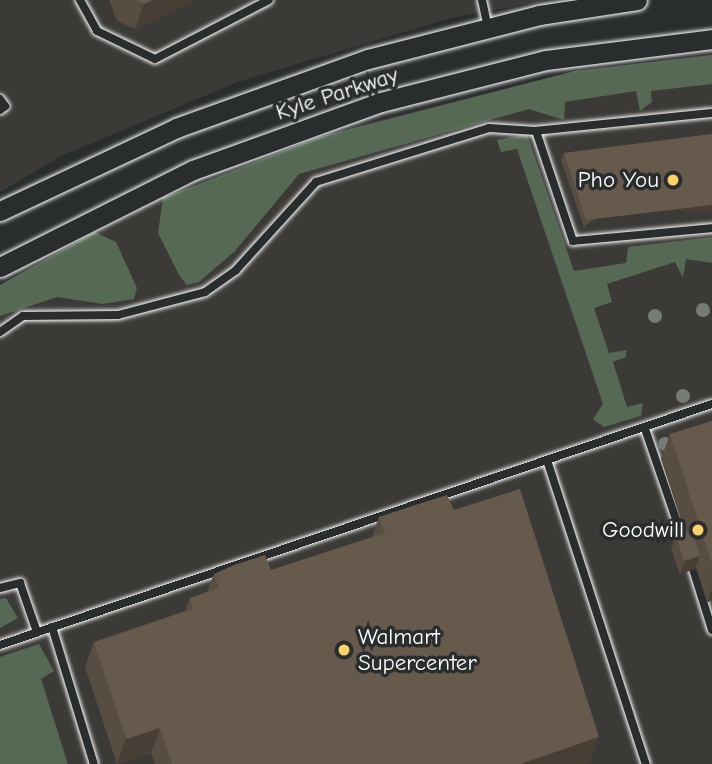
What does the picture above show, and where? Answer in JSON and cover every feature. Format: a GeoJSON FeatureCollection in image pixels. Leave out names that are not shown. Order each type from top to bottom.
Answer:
{"type":"FeatureCollection","features":[{"type":"Feature","properties":{"kind":"street","name":"Kyle Parkway"},"geometry":{"type":"LineString","coordinates":[[0,211],[176,128],[368,59],[488,28],[637,0]]}},
{"type":"Feature","properties":{"kind":"street","name":"Kyle Parkway"},"geometry":{"type":"LineString","coordinates":[[0,267],[193,170],[381,102],[546,60],[712,39]]}},
{"type":"Feature","properties":{"kind":"lane"},"geometry":{"type":"LineString","coordinates":[[80,0],[97,31],[155,59],[269,0]]}},
{"type":"Feature","properties":{"kind":"lane"},"geometry":{"type":"LineString","coordinates":[[482,0],[488,28]]}},
{"type":"Feature","properties":{"kind":"lane"},"geometry":{"type":"LineString","coordinates":[[0,99],[5,106],[0,110]]}},
{"type":"Feature","properties":{"kind":"lane"},"geometry":{"type":"LineString","coordinates":[[0,332],[23,316],[118,315],[205,292],[236,270],[316,182],[489,128],[537,131],[712,113]]}},
{"type":"Feature","properties":{"kind":"lane"},"geometry":{"type":"LineString","coordinates":[[537,131],[573,241],[712,228]]}},
{"type":"Feature","properties":{"kind":"lane"},"geometry":{"type":"LineString","coordinates":[[0,645],[645,429],[712,404]]}},
{"type":"Feature","properties":{"kind":"lane"},"geometry":{"type":"LineString","coordinates":[[645,429],[684,544]]}},
{"type":"Feature","properties":{"kind":"lane"},"geometry":{"type":"LineString","coordinates":[[547,460],[646,764]]}},
{"type":"Feature","properties":{"kind":"lane"},"geometry":{"type":"LineString","coordinates":[[692,569],[712,630]]}},
{"type":"Feature","properties":{"kind":"lane"},"geometry":{"type":"LineString","coordinates":[[0,588],[20,583],[37,632]]}},
{"type":"Feature","properties":{"kind":"lane"},"geometry":{"type":"LineString","coordinates":[[52,627],[94,764]]}},
{"type":"Feature","properties":{"kind":"shaded area"},"geometry":{"type":"Polygon","coordinates":[[[0,0],[547,0],[451,18],[240,81],[61,156],[0,192],[0,0]]]}},
{"type":"Feature","properties":{"kind":"shaded area"},"geometry":{"type":"Polygon","coordinates":[[[712,54],[712,764],[0,764],[0,285],[163,198],[356,126],[575,71],[712,54]]]}},
{"type":"Feature","properties":{"kind":"green space"},"geometry":{"type":"Polygon","coordinates":[[[712,55],[712,84],[651,91],[652,102],[640,111],[636,91],[565,102],[564,120],[529,109],[299,174],[235,251],[199,282],[187,285],[179,275],[158,233],[163,198],[319,137],[575,71],[712,55]]]}},
{"type":"Feature","properties":{"kind":"green space"},"geometry":{"type":"Polygon","coordinates":[[[527,134],[574,271],[626,263],[628,247],[712,237],[712,263],[686,259],[683,278],[675,262],[607,284],[612,302],[594,308],[609,353],[626,350],[626,357],[613,362],[627,407],[643,403],[641,416],[604,427],[593,419],[603,404],[517,149],[501,152],[497,140],[527,134]]]}},
{"type":"Feature","properties":{"kind":"green space"},"geometry":{"type":"Polygon","coordinates":[[[95,232],[116,242],[137,288],[134,299],[103,304],[57,297],[0,316],[0,285],[95,232]]]}},
{"type":"Feature","properties":{"kind":"green space"},"geometry":{"type":"Polygon","coordinates":[[[6,598],[18,618],[0,628],[0,599],[6,598]]]}},
{"type":"Feature","properties":{"kind":"green space"},"geometry":{"type":"Polygon","coordinates":[[[39,644],[54,671],[41,679],[68,764],[0,764],[0,657],[39,644]]]}},
{"type":"Feature","properties":{"kind":"building"},"geometry":{"type":"Polygon","coordinates":[[[135,0],[153,0],[144,4],[135,0]]]}},
{"type":"Feature","properties":{"kind":"building"},"geometry":{"type":"Polygon","coordinates":[[[712,134],[712,205],[586,220],[564,153],[712,134]]]}},
{"type":"Feature","properties":{"kind":"building"},"geometry":{"type":"Polygon","coordinates":[[[712,421],[712,564],[670,434],[712,421]]]}},
{"type":"Feature","properties":{"kind":"building","name":"Walmart Supercenter"},"geometry":{"type":"Polygon","coordinates":[[[520,489],[599,737],[520,764],[172,764],[160,728],[126,739],[94,642],[193,609],[190,598],[219,588],[214,574],[234,565],[265,555],[271,570],[385,533],[379,517],[409,507],[447,495],[454,510],[520,489]]]}},
{"type":"Feature","properties":{"kind":"building"},"geometry":{"type":"Polygon","coordinates":[[[692,531],[700,556],[684,561],[676,536],[692,531]]]}},
{"type":"Feature","properties":{"kind":"place","name":"Pho You"},"geometry":{"type":"Point","coordinates":[673,180]}},
{"type":"Feature","properties":{"kind":"place","name":"Goodwill"},"geometry":{"type":"Point","coordinates":[698,530]}},
{"type":"Feature","properties":{"kind":"place","name":"Walmart Supercenter"},"geometry":{"type":"Point","coordinates":[344,650]}}]}
